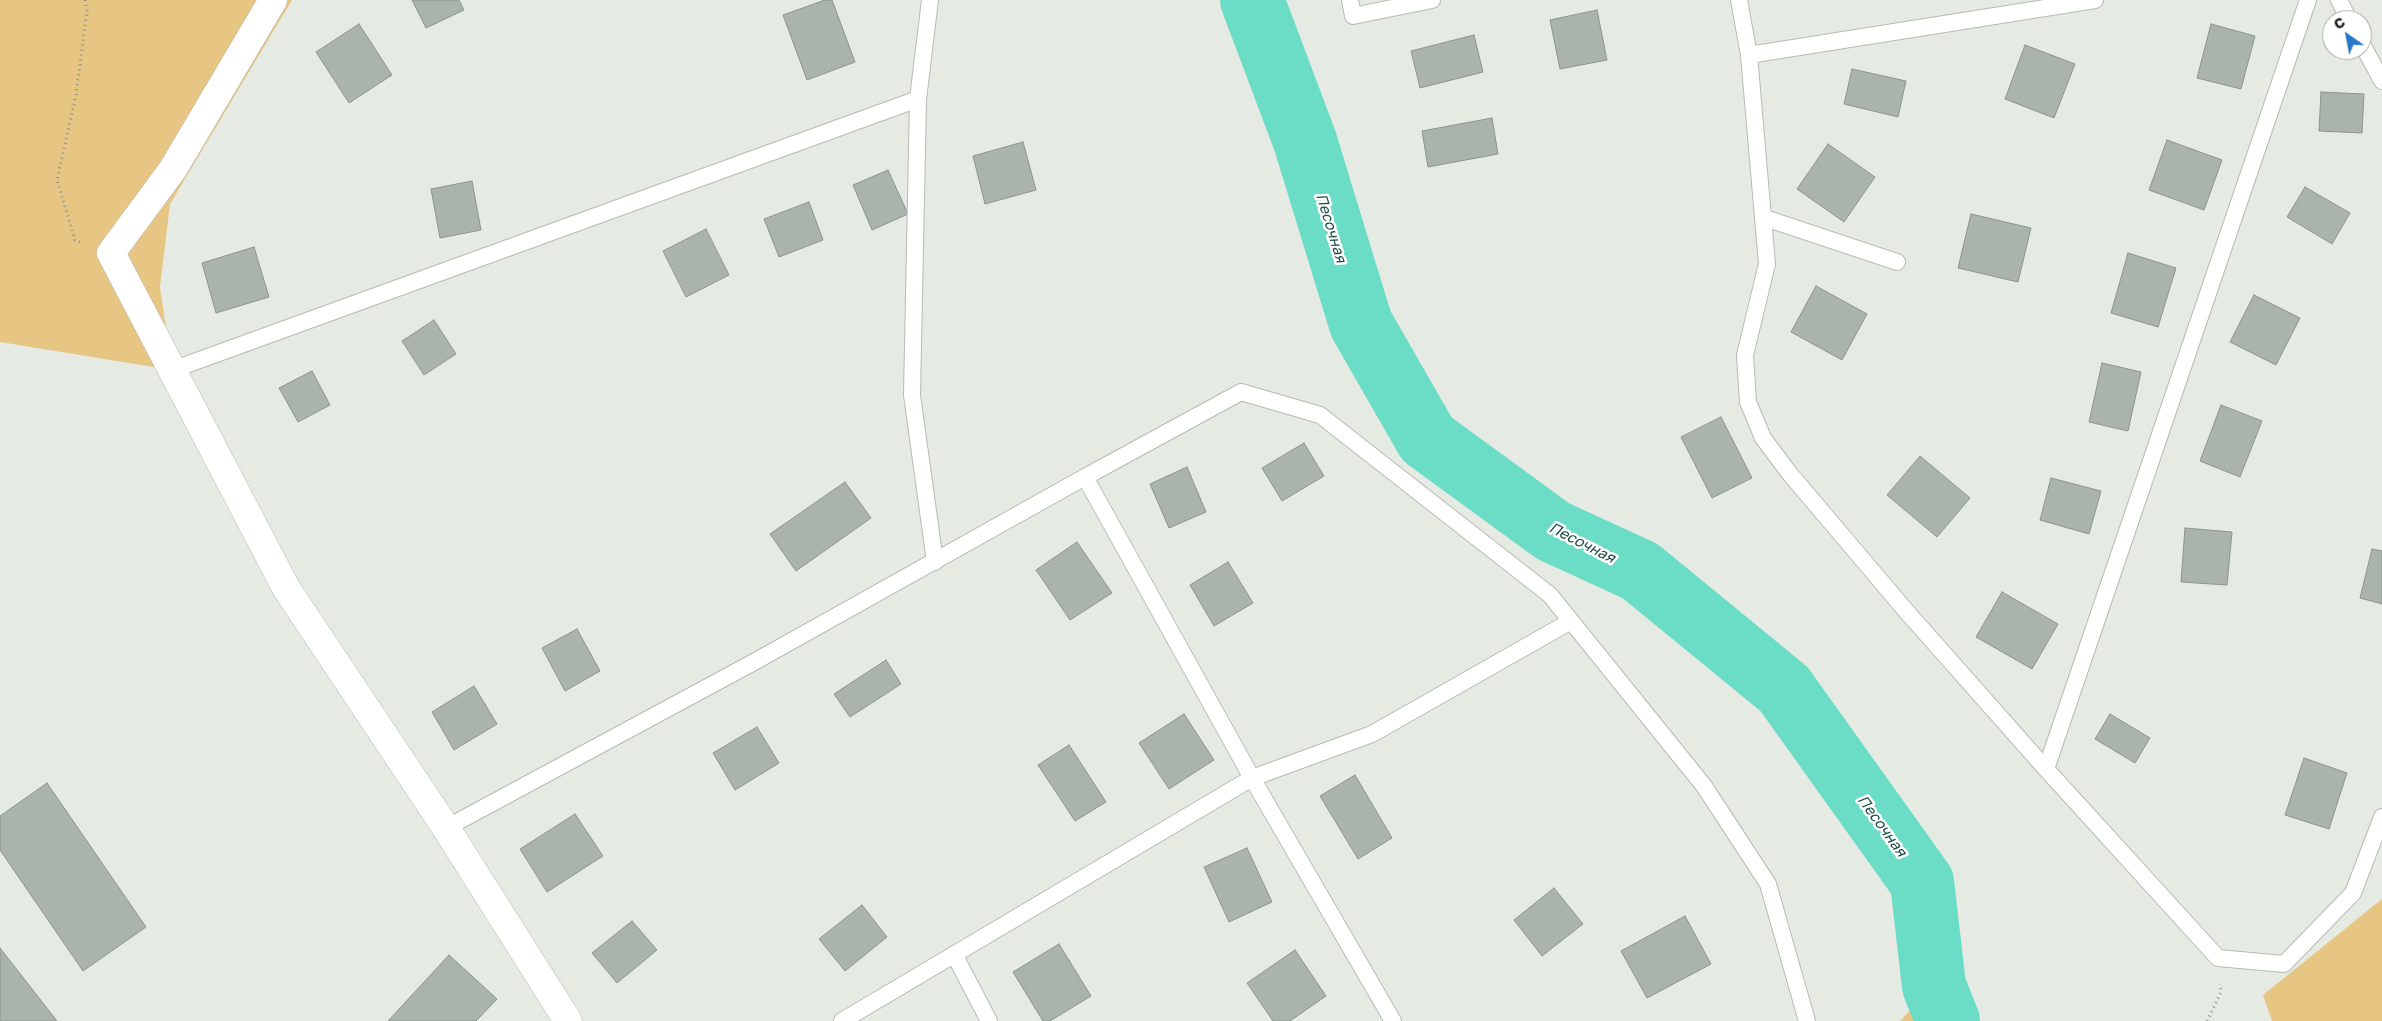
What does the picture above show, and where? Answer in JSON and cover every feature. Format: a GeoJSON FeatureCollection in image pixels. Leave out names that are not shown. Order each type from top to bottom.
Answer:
{"type":"FeatureCollection","features":[{"type":"Feature","properties":{"kind":"street"},"geometry":{"type":"LineString","coordinates":[[273,0],[173,169],[111,253],[286,588],[446,828],[568,1021]]}},
{"type":"Feature","properties":{"kind":"lane"},"geometry":{"type":"LineString","coordinates":[[930,0],[918,98],[912,395],[935,562]]}},
{"type":"Feature","properties":{"kind":"lane"},"geometry":{"type":"LineString","coordinates":[[1350,0],[1352,16],[1432,0]]}},
{"type":"Feature","properties":{"kind":"lane"},"geometry":{"type":"LineString","coordinates":[[1739,0],[1750,55],[1765,218],[1767,264],[1745,355],[1748,402],[1762,438],[1907,612],[2046,769],[2218,958],[2284,964],[2353,893],[2382,817]]}},
{"type":"Feature","properties":{"kind":"lane"},"geometry":{"type":"LineString","coordinates":[[1750,55],[2095,0]]}},
{"type":"Feature","properties":{"kind":"lane"},"geometry":{"type":"LineString","coordinates":[[2046,769],[2308,0]]}},
{"type":"Feature","properties":{"kind":"lane"},"geometry":{"type":"LineString","coordinates":[[2370,60],[2382,82]]}},
{"type":"Feature","properties":{"kind":"lane"},"geometry":{"type":"LineString","coordinates":[[172,370],[918,98]]}},
{"type":"Feature","properties":{"kind":"lane"},"geometry":{"type":"LineString","coordinates":[[1765,218],[1897,262]]}},
{"type":"Feature","properties":{"kind":"lane"},"geometry":{"type":"LineString","coordinates":[[446,828],[754,662],[1241,392],[1320,415],[1542,588],[1572,621],[1704,786],[1768,884],[1807,1021]]}},
{"type":"Feature","properties":{"kind":"lane"},"geometry":{"type":"LineString","coordinates":[[1085,478],[1252,778],[1393,1021]]}},
{"type":"Feature","properties":{"kind":"lane"},"geometry":{"type":"LineString","coordinates":[[842,1021],[1252,778],[1372,734],[1572,621]]}},
{"type":"Feature","properties":{"kind":"lane"},"geometry":{"type":"LineString","coordinates":[[954,954],[989,1021]]}},
{"type":"Feature","properties":{"kind":"path"},"geometry":{"type":"LineString","coordinates":[[85,0],[87,10],[76,95],[57,180],[75,240],[111,253]]}},
{"type":"Feature","properties":{"kind":"path"},"geometry":{"type":"LineString","coordinates":[[2207,1021],[2221,992],[2218,958]]}},
{"type":"Feature","properties":{"kind":"shaded area"},"geometry":{"type":"Polygon","coordinates":[[[0,0],[292,0],[170,204],[160,287],[172,370],[0,342],[0,0]]]}},
{"type":"Feature","properties":{"kind":"shaded area"},"geometry":{"type":"Polygon","coordinates":[[[2382,899],[2382,1021],[2272,1021],[2263,995],[2382,899]]]}},
{"type":"Feature","properties":{"kind":"shaded area"},"geometry":{"type":"Polygon","coordinates":[[[1934,986],[1948,1021],[1900,1021],[1934,986]]]}},
{"type":"Feature","properties":{"kind":"building"},"geometry":{"type":"Polygon","coordinates":[[[412,0],[459,0],[464,10],[426,28],[412,0]]]}},
{"type":"Feature","properties":{"kind":"building"},"geometry":{"type":"Polygon","coordinates":[[[825,0],[832,0],[855,62],[807,80],[783,15],[825,0]]]}},
{"type":"Feature","properties":{"kind":"building"},"geometry":{"type":"Polygon","coordinates":[[[1597,10],[1607,60],[1560,69],[1550,20],[1597,10]]]}},
{"type":"Feature","properties":{"kind":"building"},"geometry":{"type":"Polygon","coordinates":[[[359,24],[392,75],[349,103],[316,52],[359,24]]]}},
{"type":"Feature","properties":{"kind":"building"},"geometry":{"type":"Polygon","coordinates":[[[2211,24],[2255,36],[2241,89],[2197,78],[2211,24]]]}},
{"type":"Feature","properties":{"kind":"building"},"geometry":{"type":"Polygon","coordinates":[[[1474,35],[1483,72],[1420,88],[1411,51],[1474,35]]]}},
{"type":"Feature","properties":{"kind":"building"},"geometry":{"type":"Polygon","coordinates":[[[2025,45],[2075,64],[2054,118],[2005,99],[2025,45]]]}},
{"type":"Feature","properties":{"kind":"building"},"geometry":{"type":"Polygon","coordinates":[[[1852,69],[1906,81],[1898,117],[1844,104],[1852,69]]]}},
{"type":"Feature","properties":{"kind":"building"},"geometry":{"type":"Polygon","coordinates":[[[2321,92],[2364,94],[2362,133],[2319,131],[2321,92]]]}},
{"type":"Feature","properties":{"kind":"building"},"geometry":{"type":"Polygon","coordinates":[[[1492,118],[1498,154],[1428,167],[1422,131],[1492,118]]]}},
{"type":"Feature","properties":{"kind":"building"},"geometry":{"type":"Polygon","coordinates":[[[2167,140],[2222,160],[2204,210],[2149,190],[2167,140]]]}},
{"type":"Feature","properties":{"kind":"building"},"geometry":{"type":"Polygon","coordinates":[[[1023,142],[1036,190],[985,204],[973,156],[1023,142]]]}},
{"type":"Feature","properties":{"kind":"building"},"geometry":{"type":"Polygon","coordinates":[[[1828,144],[1875,177],[1844,222],[1797,189],[1828,144]]]}},
{"type":"Feature","properties":{"kind":"building"},"geometry":{"type":"Polygon","coordinates":[[[888,170],[908,214],[872,230],[853,185],[888,170]]]}},
{"type":"Feature","properties":{"kind":"building"},"geometry":{"type":"Polygon","coordinates":[[[472,181],[481,230],[440,238],[431,189],[472,181]]]}},
{"type":"Feature","properties":{"kind":"building"},"geometry":{"type":"Polygon","coordinates":[[[2305,187],[2350,213],[2332,244],[2287,217],[2305,187]]]}},
{"type":"Feature","properties":{"kind":"building"},"geometry":{"type":"Polygon","coordinates":[[[809,202],[823,240],[779,257],[764,219],[809,202]]]}},
{"type":"Feature","properties":{"kind":"building"},"geometry":{"type":"Polygon","coordinates":[[[1971,214],[2031,228],[2018,282],[1958,268],[1971,214]]]}},
{"type":"Feature","properties":{"kind":"building"},"geometry":{"type":"Polygon","coordinates":[[[706,229],[729,275],[686,297],[663,251],[706,229]]]}},
{"type":"Feature","properties":{"kind":"building"},"geometry":{"type":"Polygon","coordinates":[[[254,247],[269,297],[216,313],[202,263],[254,247]]]}},
{"type":"Feature","properties":{"kind":"building"},"geometry":{"type":"Polygon","coordinates":[[[2128,253],[2176,268],[2158,327],[2111,313],[2128,253]]]}},
{"type":"Feature","properties":{"kind":"building"},"geometry":{"type":"Polygon","coordinates":[[[1816,286],[1867,314],[1842,360],[1791,332],[1816,286]]]}},
{"type":"Feature","properties":{"kind":"building"},"geometry":{"type":"Polygon","coordinates":[[[2254,295],[2300,318],[2276,365],[2230,342],[2254,295]]]}},
{"type":"Feature","properties":{"kind":"building"},"geometry":{"type":"Polygon","coordinates":[[[434,320],[456,354],[424,375],[402,341],[434,320]]]}},
{"type":"Feature","properties":{"kind":"building"},"geometry":{"type":"Polygon","coordinates":[[[2102,363],[2141,372],[2128,431],[2089,422],[2102,363]]]}},
{"type":"Feature","properties":{"kind":"building"},"geometry":{"type":"Polygon","coordinates":[[[312,371],[330,405],[298,422],[279,388],[312,371]]]}},
{"type":"Feature","properties":{"kind":"building"},"geometry":{"type":"Polygon","coordinates":[[[2221,405],[2262,421],[2240,477],[2200,461],[2221,405]]]}},
{"type":"Feature","properties":{"kind":"building"},"geometry":{"type":"Polygon","coordinates":[[[1721,417],[1752,478],[1712,498],[1681,437],[1721,417]]]}},
{"type":"Feature","properties":{"kind":"building"},"geometry":{"type":"Polygon","coordinates":[[[1304,443],[1324,476],[1282,501],[1262,468],[1304,443]]]}},
{"type":"Feature","properties":{"kind":"building"},"geometry":{"type":"Polygon","coordinates":[[[1920,456],[1970,498],[1937,537],[1887,495],[1920,456]]]}},
{"type":"Feature","properties":{"kind":"building"},"geometry":{"type":"Polygon","coordinates":[[[1187,467],[1206,512],[1169,528],[1150,484],[1187,467]]]}},
{"type":"Feature","properties":{"kind":"building"},"geometry":{"type":"Polygon","coordinates":[[[2051,478],[2101,491],[2089,534],[2040,520],[2051,478]]]}},
{"type":"Feature","properties":{"kind":"building"},"geometry":{"type":"Polygon","coordinates":[[[845,482],[871,518],[796,571],[770,534],[845,482]]]}},
{"type":"Feature","properties":{"kind":"building"},"geometry":{"type":"Polygon","coordinates":[[[2185,528],[2232,532],[2227,585],[2181,582],[2185,528]]]}},
{"type":"Feature","properties":{"kind":"building"},"geometry":{"type":"Polygon","coordinates":[[[1077,542],[1112,593],[1070,620],[1036,570],[1077,542]]]}},
{"type":"Feature","properties":{"kind":"building"},"geometry":{"type":"Polygon","coordinates":[[[2372,549],[2382,551],[2382,604],[2360,598],[2372,549]]]}},
{"type":"Feature","properties":{"kind":"building"},"geometry":{"type":"Polygon","coordinates":[[[1228,562],[1253,603],[1214,626],[1190,585],[1228,562]]]}},
{"type":"Feature","properties":{"kind":"building"},"geometry":{"type":"Polygon","coordinates":[[[2002,592],[2058,624],[2032,669],[1976,637],[2002,592]]]}},
{"type":"Feature","properties":{"kind":"building"},"geometry":{"type":"Polygon","coordinates":[[[577,629],[600,671],[565,691],[542,648],[577,629]]]}},
{"type":"Feature","properties":{"kind":"building"},"geometry":{"type":"Polygon","coordinates":[[[886,660],[901,684],[850,717],[834,694],[886,660]]]}},
{"type":"Feature","properties":{"kind":"building"},"geometry":{"type":"Polygon","coordinates":[[[474,686],[497,724],[454,750],[432,712],[474,686]]]}},
{"type":"Feature","properties":{"kind":"building"},"geometry":{"type":"Polygon","coordinates":[[[1184,714],[1214,760],[1169,789],[1139,743],[1184,714]]]}},
{"type":"Feature","properties":{"kind":"building"},"geometry":{"type":"Polygon","coordinates":[[[2110,714],[2150,738],[2135,763],[2095,739],[2110,714]]]}},
{"type":"Feature","properties":{"kind":"building"},"geometry":{"type":"Polygon","coordinates":[[[757,727],[779,763],[735,790],[713,753],[757,727]]]}},
{"type":"Feature","properties":{"kind":"building"},"geometry":{"type":"Polygon","coordinates":[[[1069,745],[1106,802],[1075,821],[1038,765],[1069,745]]]}},
{"type":"Feature","properties":{"kind":"building"},"geometry":{"type":"Polygon","coordinates":[[[2304,758],[2347,773],[2329,829],[2285,815],[2304,758]]]}},
{"type":"Feature","properties":{"kind":"building"},"geometry":{"type":"Polygon","coordinates":[[[1355,775],[1392,838],[1358,859],[1320,796],[1355,775]]]}},
{"type":"Feature","properties":{"kind":"building"},"geometry":{"type":"Polygon","coordinates":[[[47,783],[146,927],[83,971],[0,850],[0,816],[47,783]]]}},
{"type":"Feature","properties":{"kind":"building"},"geometry":{"type":"Polygon","coordinates":[[[575,814],[603,856],[547,892],[520,849],[575,814]]]}},
{"type":"Feature","properties":{"kind":"building"},"geometry":{"type":"Polygon","coordinates":[[[1247,848],[1272,902],[1229,922],[1204,867],[1247,848]]]}},
{"type":"Feature","properties":{"kind":"building"},"geometry":{"type":"Polygon","coordinates":[[[1554,888],[1583,924],[1542,956],[1514,920],[1554,888]]]}},
{"type":"Feature","properties":{"kind":"building"},"geometry":{"type":"Polygon","coordinates":[[[862,905],[887,937],[845,971],[819,939],[862,905]]]}},
{"type":"Feature","properties":{"kind":"building"},"geometry":{"type":"Polygon","coordinates":[[[1685,916],[1711,964],[1647,998],[1621,951],[1685,916]]]}},
{"type":"Feature","properties":{"kind":"building"},"geometry":{"type":"Polygon","coordinates":[[[632,921],[657,950],[617,983],[592,953],[632,921]]]}},
{"type":"Feature","properties":{"kind":"building"},"geometry":{"type":"Polygon","coordinates":[[[1059,944],[1091,996],[1050,1021],[1043,1021],[1013,972],[1059,944]]]}},
{"type":"Feature","properties":{"kind":"building"},"geometry":{"type":"Polygon","coordinates":[[[0,948],[57,1021],[0,1021],[0,948]]]}},
{"type":"Feature","properties":{"kind":"building"},"geometry":{"type":"Polygon","coordinates":[[[1295,950],[1326,996],[1290,1021],[1273,1021],[1247,983],[1295,950]]]}},
{"type":"Feature","properties":{"kind":"building"},"geometry":{"type":"Polygon","coordinates":[[[449,955],[497,999],[476,1021],[388,1021],[449,955]]]}},
{"type":"Feature","properties":{"kind":"waterway","name":"Песочная"},"geometry":{"type":"LineString","coordinates":[[1252,0],[1305,141],[1361,324],[1427,439],[1553,531],[1640,571],[1784,689],[1922,882],[1934,986],[1948,1021]]}}]}
